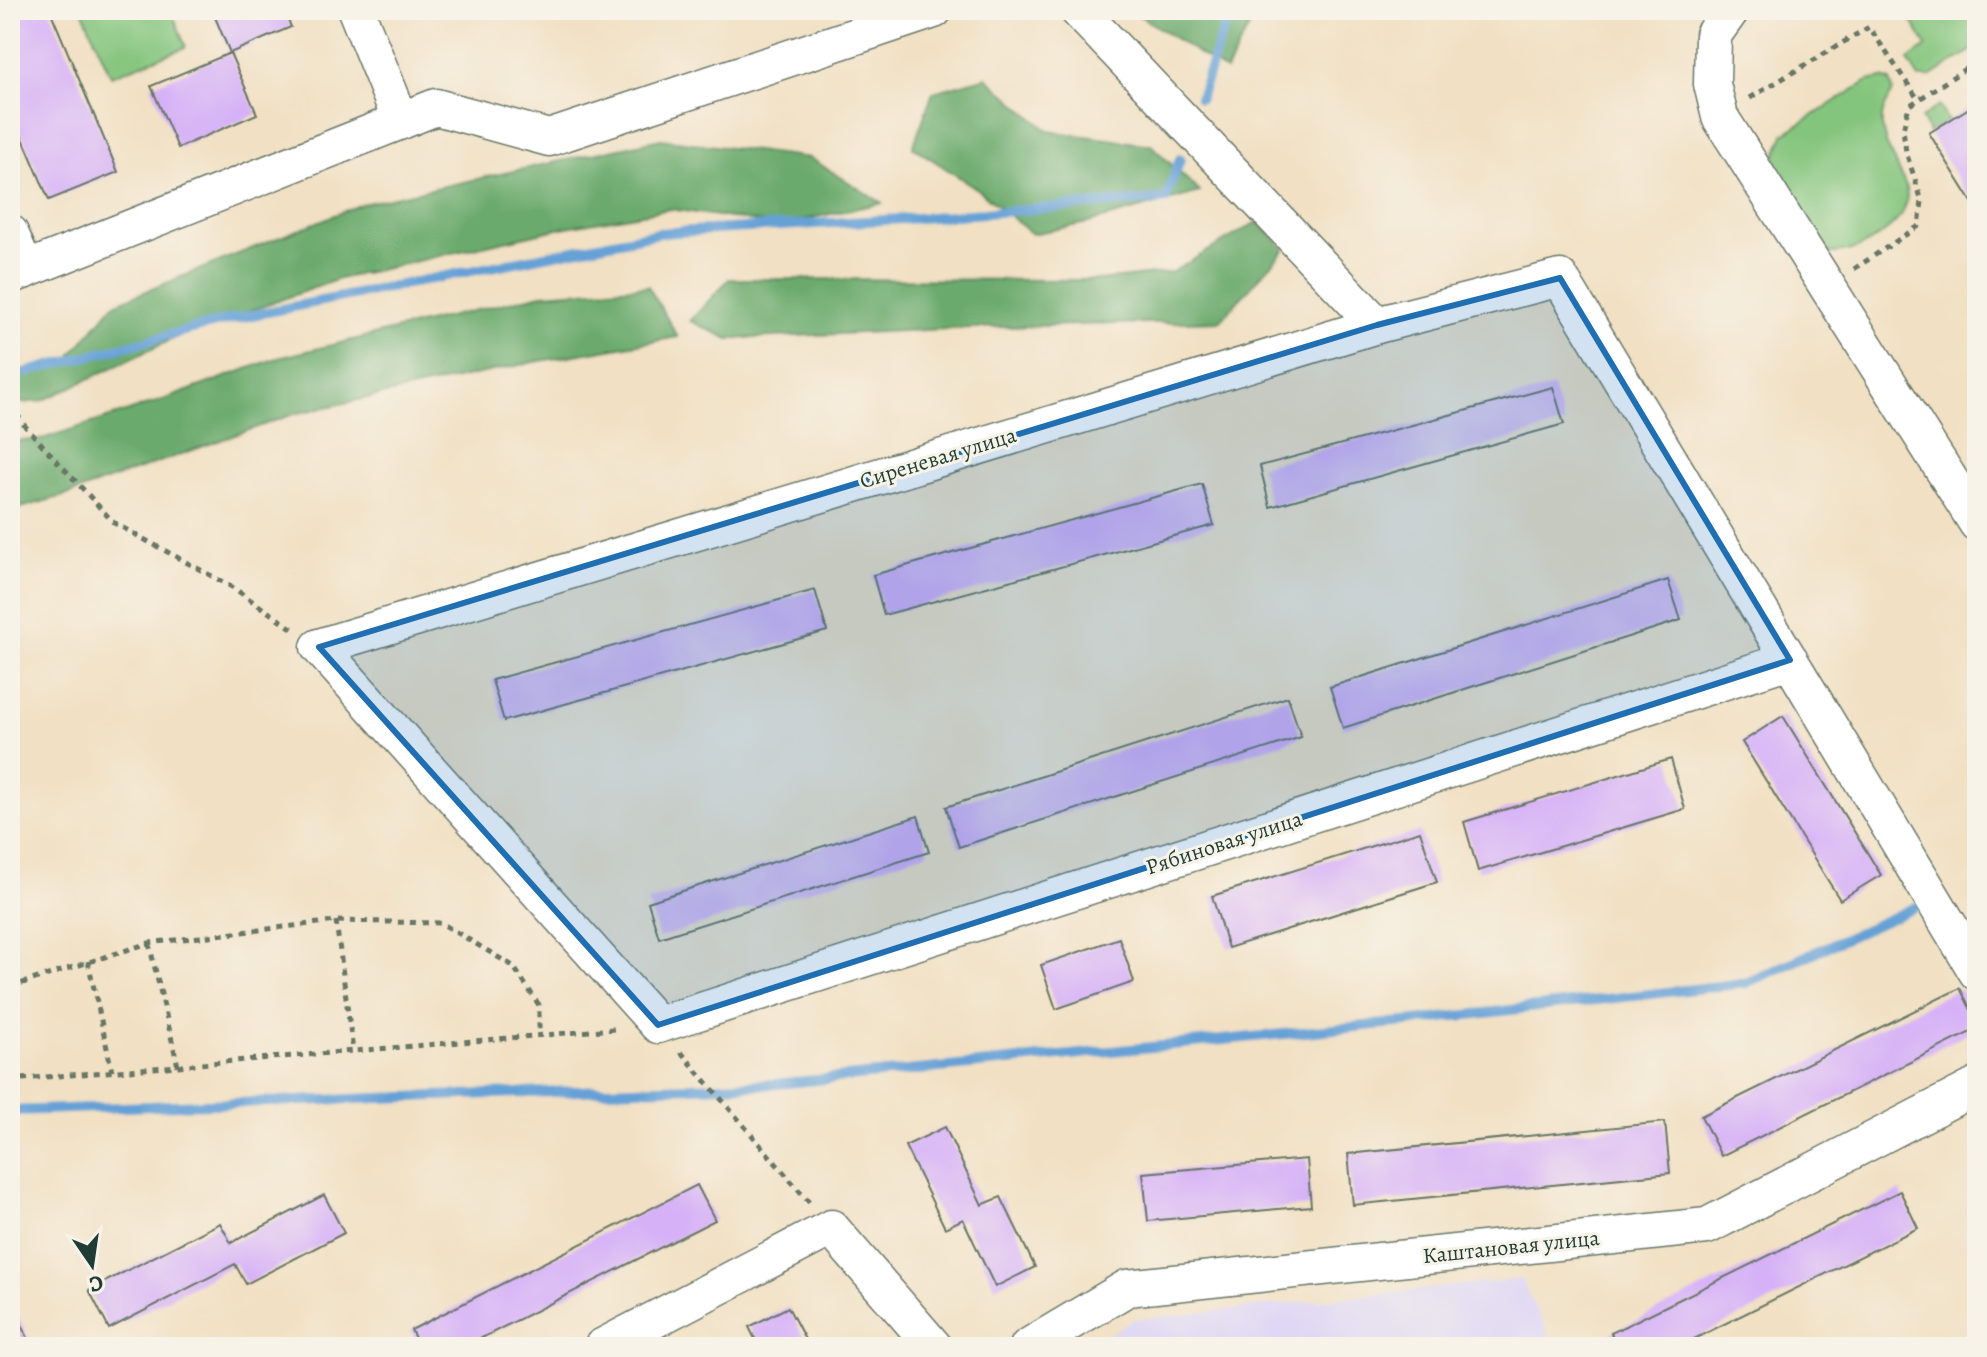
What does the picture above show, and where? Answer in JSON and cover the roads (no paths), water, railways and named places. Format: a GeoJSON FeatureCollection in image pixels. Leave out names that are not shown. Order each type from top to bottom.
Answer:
{"type":"FeatureCollection","features":[{"type":"Feature","properties":{"kind":"street"},"geometry":{"type":"LineString","coordinates":[[356,10],[401,121]]}},
{"type":"Feature","properties":{"kind":"street"},"geometry":{"type":"LineString","coordinates":[[10,233],[18,273],[436,107],[549,138],[934,10]]}},
{"type":"Feature","properties":{"kind":"street"},"geometry":{"type":"LineString","coordinates":[[1078,10],[1377,325]]}},
{"type":"Feature","properties":{"kind":"street"},"geometry":{"type":"LineString","coordinates":[[1731,10],[1713,35],[1712,84],[1720,117],[1977,523]]}},
{"type":"Feature","properties":{"kind":"street","name":"Сиреневая улица"},"geometry":{"type":"LineString","coordinates":[[658,1025],[319,647],[1377,325],[1560,278],[1790,660]]}},
{"type":"Feature","properties":{"kind":"street"},"geometry":{"type":"LineString","coordinates":[[1790,660],[1977,972]]}},
{"type":"Feature","properties":{"kind":"street","name":"Рябиновая улица"},"geometry":{"type":"LineString","coordinates":[[658,1025],[1790,660]]}},
{"type":"Feature","properties":{"kind":"street","name":"Каштановая улица"},"geometry":{"type":"LineString","coordinates":[[1028,1347],[1127,1288],[1707,1226],[1977,1086]]}},
{"type":"Feature","properties":{"kind":"street"},"geometry":{"type":"LineString","coordinates":[[602,1347],[831,1228],[934,1347]]}},
{"type":"Feature","properties":{"kind":"waterway"},"geometry":{"type":"LineString","coordinates":[[1200,98],[1230,10]]}},
{"type":"Feature","properties":{"kind":"waterway"},"geometry":{"type":"LineString","coordinates":[[12,376],[223,321],[659,233],[919,218],[1166,199],[1180,159]]}},
{"type":"Feature","properties":{"kind":"waterway"},"geometry":{"type":"LineString","coordinates":[[10,1111],[776,1084],[1406,1022],[1746,983],[1916,907]]}}]}
